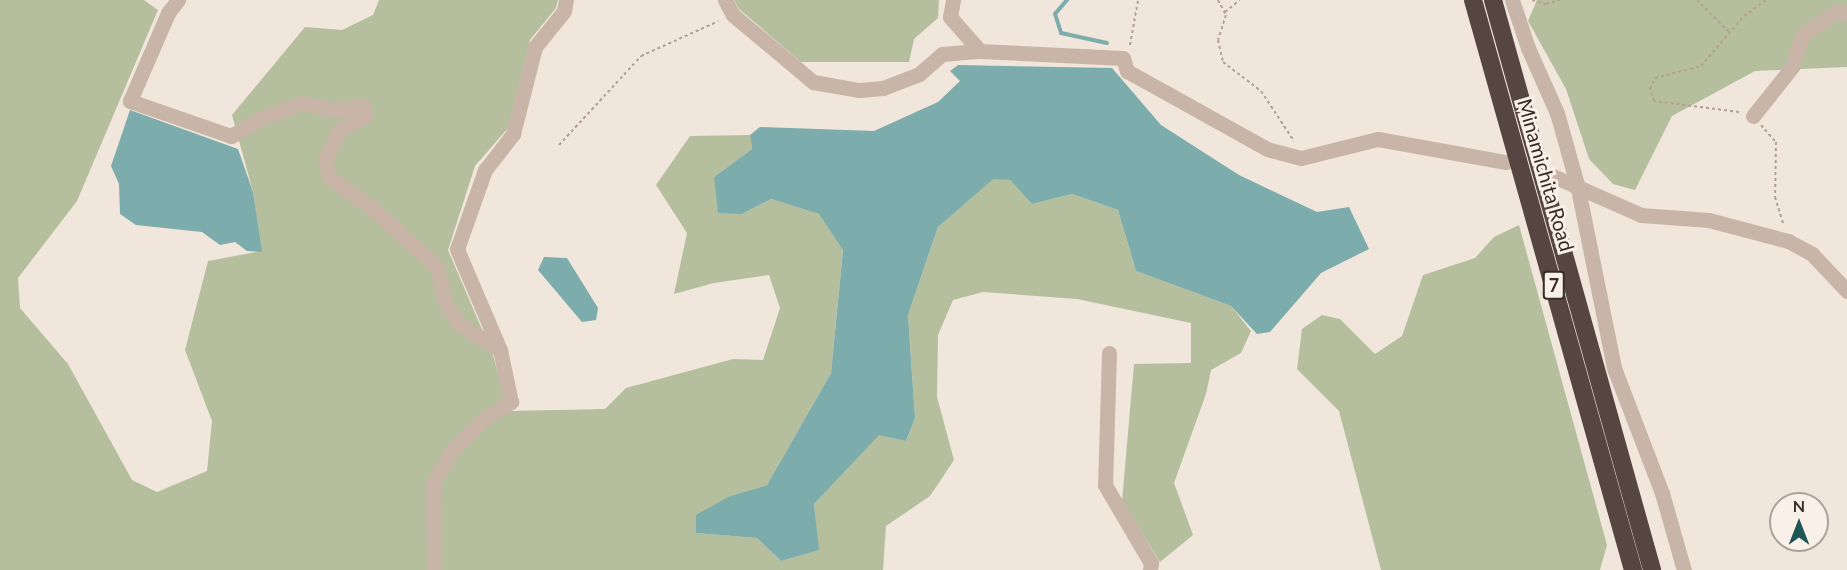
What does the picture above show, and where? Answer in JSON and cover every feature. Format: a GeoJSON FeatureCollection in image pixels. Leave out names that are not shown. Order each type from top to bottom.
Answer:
{"type":"FeatureCollection","features":[{"type":"Feature","properties":{"kind":"highway","name":"Minamichita Road"},"geometry":{"type":"LineString","coordinates":[[1473,0],[1633,570]]}},
{"type":"Feature","properties":{"kind":"highway","name":"Minamichita Road"},"geometry":{"type":"LineString","coordinates":[[1493,0],[1652,570]]}},
{"type":"Feature","properties":{"kind":"street"},"geometry":{"type":"LineString","coordinates":[[178,0],[168,14],[130,101],[231,136],[259,118],[302,103],[335,110],[364,106],[365,116],[339,130],[326,159],[329,177],[372,208],[436,266],[446,303],[458,323],[500,350]]}},
{"type":"Feature","properties":{"kind":"street"},"geometry":{"type":"LineString","coordinates":[[434,570],[433,483],[452,450],[485,418],[511,402],[500,350],[458,249],[485,170],[513,134],[535,47],[564,11],[566,0]]}},
{"type":"Feature","properties":{"kind":"street"},"geometry":{"type":"LineString","coordinates":[[724,0],[733,15],[813,82],[859,90],[883,88],[919,74],[942,54],[981,51],[1123,58],[1127,71],[1267,149],[1301,158],[1378,139],[1506,162]]}},
{"type":"Feature","properties":{"kind":"street"},"geometry":{"type":"LineString","coordinates":[[953,0],[950,17],[981,51]]}},
{"type":"Feature","properties":{"kind":"street"},"geometry":{"type":"LineString","coordinates":[[1512,0],[1528,48],[1557,113],[1577,183],[1614,368],[1662,493],[1684,570]]}},
{"type":"Feature","properties":{"kind":"street"},"geometry":{"type":"LineString","coordinates":[[1753,116],[1792,67],[1803,34],[1836,12],[1847,13]]}},
{"type":"Feature","properties":{"kind":"street"},"geometry":{"type":"LineString","coordinates":[[1553,176],[1577,183],[1641,215],[1709,220],[1788,241],[1812,254],[1847,291]]}},
{"type":"Feature","properties":{"kind":"street"},"geometry":{"type":"LineString","coordinates":[[1109,353],[1105,485],[1151,563],[1149,570]]}},
{"type":"Feature","properties":{"kind":"path"},"geometry":{"type":"LineString","coordinates":[[1123,58],[1134,30],[1138,0]]}},
{"type":"Feature","properties":{"kind":"path"},"geometry":{"type":"LineString","coordinates":[[1218,0],[1225,12]]}},
{"type":"Feature","properties":{"kind":"path"},"geometry":{"type":"LineString","coordinates":[[1240,0],[1225,12],[1218,40],[1223,62],[1267,99],[1301,158]]}},
{"type":"Feature","properties":{"kind":"path"},"geometry":{"type":"LineString","coordinates":[[1532,0],[1546,4],[1560,0]]}},
{"type":"Feature","properties":{"kind":"path"},"geometry":{"type":"LineString","coordinates":[[1697,0],[1730,33]]}},
{"type":"Feature","properties":{"kind":"path"},"geometry":{"type":"LineString","coordinates":[[1766,0],[1744,16],[1701,66],[1655,78],[1650,89],[1654,101],[1753,116],[1776,142],[1774,197],[1788,241]]}},
{"type":"Feature","properties":{"kind":"path"},"geometry":{"type":"LineString","coordinates":[[560,145],[641,56],[733,15]]}},
{"type":"Feature","properties":{"kind":"green space"},"geometry":{"type":"Polygon","coordinates":[[[0,0],[144,0],[158,10],[77,201],[18,278],[20,308],[68,364],[132,480],[157,492],[207,471],[212,421],[185,350],[208,261],[261,251],[253,192],[232,115],[305,27],[342,30],[373,15],[379,0],[558,0],[556,8],[530,40],[508,128],[475,166],[448,250],[493,355],[508,411],[605,409],[626,388],[733,359],[763,360],[780,308],[769,275],[714,283],[674,294],[687,233],[656,185],[690,136],[750,135],[752,149],[714,177],[742,214],[771,199],[819,214],[843,249],[831,373],[767,485],[730,496],[697,533],[757,538],[781,561],[818,550],[814,504],[879,434],[906,441],[915,418],[908,315],[938,227],[993,178],[1010,180],[1032,204],[1072,194],[1118,210],[1136,271],[1231,306],[1251,331],[1241,353],[1211,370],[1206,394],[1174,483],[1193,535],[1160,562],[1122,501],[1134,364],[1191,363],[1191,323],[1077,299],[983,292],[953,300],[938,335],[937,397],[954,460],[930,496],[886,526],[883,570],[0,570],[0,0]]]}},
{"type":"Feature","properties":{"kind":"green space"},"geometry":{"type":"Polygon","coordinates":[[[734,0],[939,0],[938,18],[914,39],[909,62],[801,62],[739,9],[734,0]]]}},
{"type":"Feature","properties":{"kind":"green space"},"geometry":{"type":"Polygon","coordinates":[[[1537,0],[1847,0],[1847,67],[1755,71],[1672,116],[1635,190],[1613,184],[1589,159],[1566,89],[1528,21],[1537,0]]]}},
{"type":"Feature","properties":{"kind":"green space"},"geometry":{"type":"Polygon","coordinates":[[[1519,225],[1607,545],[1600,570],[1381,570],[1339,411],[1297,369],[1302,329],[1322,315],[1340,319],[1375,354],[1402,336],[1423,275],[1475,258],[1494,237],[1519,225]]]}},
{"type":"Feature","properties":{"kind":"water"},"geometry":{"type":"Polygon","coordinates":[[[958,65],[1112,68],[1161,125],[1239,175],[1317,212],[1349,207],[1369,249],[1321,273],[1270,332],[1257,334],[1231,306],[1136,271],[1118,210],[1072,194],[1032,204],[1010,180],[993,179],[938,227],[908,315],[915,418],[906,441],[879,435],[814,504],[819,550],[781,561],[757,538],[696,533],[696,515],[730,496],[767,485],[831,373],[843,250],[819,214],[771,199],[742,214],[718,213],[714,177],[752,149],[750,135],[760,127],[874,131],[938,102],[960,81],[950,71],[958,65]]]}},
{"type":"Feature","properties":{"kind":"water"},"geometry":{"type":"Polygon","coordinates":[[[130,110],[238,149],[253,192],[262,252],[247,251],[235,242],[220,245],[202,232],[136,225],[120,214],[119,184],[111,166],[130,110]]]}},
{"type":"Feature","properties":{"kind":"water"},"geometry":{"type":"Polygon","coordinates":[[[544,257],[567,258],[598,308],[596,320],[582,322],[538,270],[544,257]]]}},
{"type":"Feature","properties":{"kind":"waterway"},"geometry":{"type":"LineString","coordinates":[[1067,0],[1055,14],[1061,33],[1107,43]]}}]}
